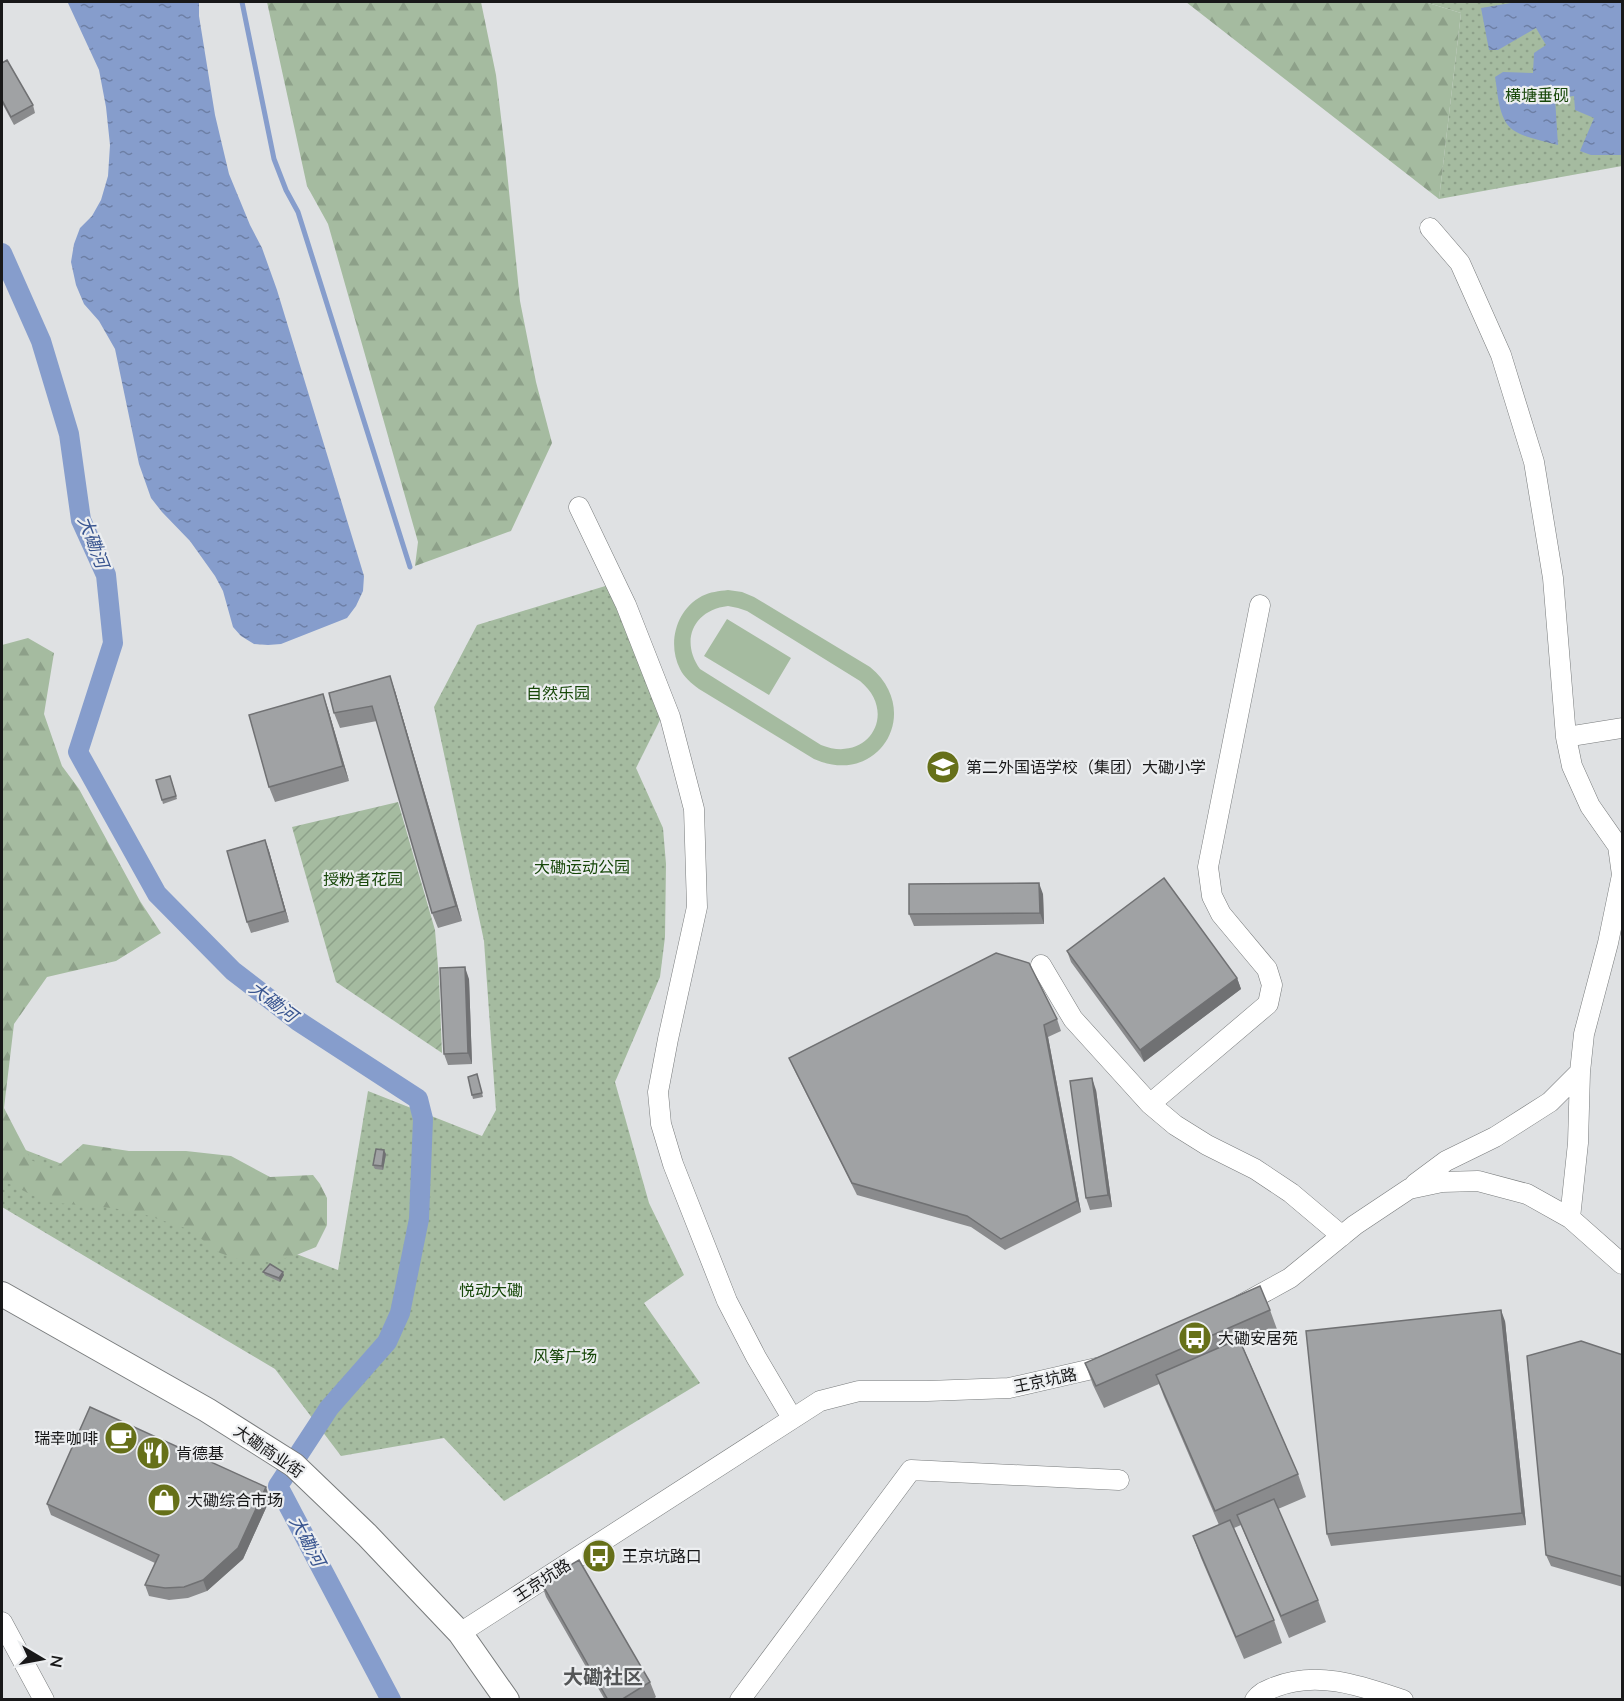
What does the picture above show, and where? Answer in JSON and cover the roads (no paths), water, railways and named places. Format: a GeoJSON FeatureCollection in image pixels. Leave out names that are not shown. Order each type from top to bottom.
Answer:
{"type":"FeatureCollection","features":[{"type":"Feature","properties":{"kind":"street"},"geometry":{"type":"LineString","coordinates":[[1430,228],[1460,263],[1501,356],[1534,462],[1553,578],[1566,737],[1572,766],[1590,806],[1618,846],[1623,875],[1608,944],[1584,1034],[1580,1072],[1578,1143],[1570,1218]]}},
{"type":"Feature","properties":{"kind":"street"},"geometry":{"type":"LineString","coordinates":[[579,507],[626,605],[670,717],[694,809],[697,907],[658,1092],[661,1124],[673,1164],[727,1300],[756,1357],[792,1418]]}},
{"type":"Feature","properties":{"kind":"street"},"geometry":{"type":"LineString","coordinates":[[1150,1104],[1268,1004],[1272,985],[1268,969],[1221,914],[1212,896],[1208,867],[1260,605]]}},
{"type":"Feature","properties":{"kind":"street"},"geometry":{"type":"LineString","coordinates":[[1566,737],[1623,728]]}},
{"type":"Feature","properties":{"kind":"street"},"geometry":{"type":"LineString","coordinates":[[1041,965],[1073,1019],[1150,1104],[1175,1125],[1206,1145],[1255,1169],[1291,1193],[1342,1236]]}},
{"type":"Feature","properties":{"kind":"street"},"geometry":{"type":"LineString","coordinates":[[1222,1314],[1290,1278],[1342,1236],[1446,1161],[1495,1137],[1550,1102],[1580,1072]]}},
{"type":"Feature","properties":{"kind":"street"},"geometry":{"type":"LineString","coordinates":[[1409,1189],[1442,1182],[1478,1181],[1527,1194],[1570,1218],[1623,1264]]}},
{"type":"Feature","properties":{"kind":"street","name":"大磡商业街"},"geometry":{"type":"LineString","coordinates":[[2,1294],[207,1410],[294,1465],[367,1535],[460,1633],[507,1700]]}},
{"type":"Feature","properties":{"kind":"street","name":"王京坑路"},"geometry":{"type":"LineString","coordinates":[[460,1633],[820,1401],[859,1390],[927,1391],[1009,1388],[1109,1366],[1129,1357]]}},
{"type":"Feature","properties":{"kind":"street"},"geometry":{"type":"LineString","coordinates":[[740,1700],[911,1470],[1119,1480]]}},
{"type":"Feature","properties":{"kind":"street"},"geometry":{"type":"LineString","coordinates":[[2,1622],[44,1700]]}},
{"type":"Feature","properties":{"kind":"street"},"geometry":{"type":"LineString","coordinates":[[1255,1700],[1260,1693],[1288,1682],[1327,1679],[1358,1684],[1403,1700]]}},
{"type":"Feature","properties":{"kind":"water"},"geometry":{"type":"Polygon","coordinates":[[[68,2],[199,2],[199,16],[215,115],[229,174],[262,248],[277,290],[364,576],[363,591],[347,618],[281,644],[254,644],[241,636],[233,627],[223,591],[215,576],[190,541],[151,498],[139,464],[115,349],[99,321],[84,304],[76,285],[71,262],[74,244],[80,228],[92,216],[101,200],[108,176],[110,145],[99,70],[68,2]]]}},
{"type":"Feature","properties":{"kind":"water"},"geometry":{"type":"Polygon","coordinates":[[[1517,2],[1622,2],[1622,155],[1591,155],[1580,151],[1594,118],[1575,110],[1574,96],[1555,98],[1558,145],[1523,135],[1508,125],[1502,113],[1495,77],[1503,72],[1533,73],[1534,53],[1546,45],[1536,28],[1498,50],[1489,50],[1481,8],[1517,2]]]}},
{"type":"Feature","properties":{"kind":"waterway"},"geometry":{"type":"LineString","coordinates":[[242,2],[274,159],[286,190],[298,212],[410,567]]}},
{"type":"Feature","properties":{"kind":"waterway","name":"大磡河"},"geometry":{"type":"LineString","coordinates":[[2,253],[41,341],[69,434],[81,520],[106,575],[113,643],[78,752],[157,894],[233,971],[298,1021],[418,1099],[423,1119],[419,1219],[400,1313],[387,1342],[329,1408],[278,1486],[391,1700]]}},
{"type":"Feature","properties":{"kind":"place","name":"第二外国语学校（集团）大磡小学"},"geometry":{"type":"Point","coordinates":[943,767]}},
{"type":"Feature","properties":{"kind":"place","name":"大磡安居苑"},"geometry":{"type":"Point","coordinates":[1195,1338]}},
{"type":"Feature","properties":{"kind":"place","name":"瑞幸咖啡"},"geometry":{"type":"Point","coordinates":[121,1438]}},
{"type":"Feature","properties":{"kind":"place","name":"肯德基"},"geometry":{"type":"Point","coordinates":[153,1453]}},
{"type":"Feature","properties":{"kind":"place","name":"大磡综合市场"},"geometry":{"type":"Point","coordinates":[164,1500]}},
{"type":"Feature","properties":{"kind":"place","name":"王京坑路口"},"geometry":{"type":"Point","coordinates":[599,1556]}},
{"type":"Feature","properties":{"kind":"district","name":"大磡社区"},"geometry":{"type":"Point","coordinates":[603,1677]}},
{"type":"Feature","properties":{"kind":"park label","name":"横塘垂砚"},"geometry":{"type":"Point","coordinates":[1537,95]}},
{"type":"Feature","properties":{"kind":"park label","name":"自然乐园"},"geometry":{"type":"Point","coordinates":[558,693]}},
{"type":"Feature","properties":{"kind":"park label","name":"大磡运动公园"},"geometry":{"type":"Point","coordinates":[582,867]}},
{"type":"Feature","properties":{"kind":"park label","name":"授粉者花园"},"geometry":{"type":"Point","coordinates":[363,879]}},
{"type":"Feature","properties":{"kind":"park label","name":"悦动大磡"},"geometry":{"type":"Point","coordinates":[491,1290]}},
{"type":"Feature","properties":{"kind":"park label","name":"风筝广场"},"geometry":{"type":"Point","coordinates":[565,1356]}}]}
